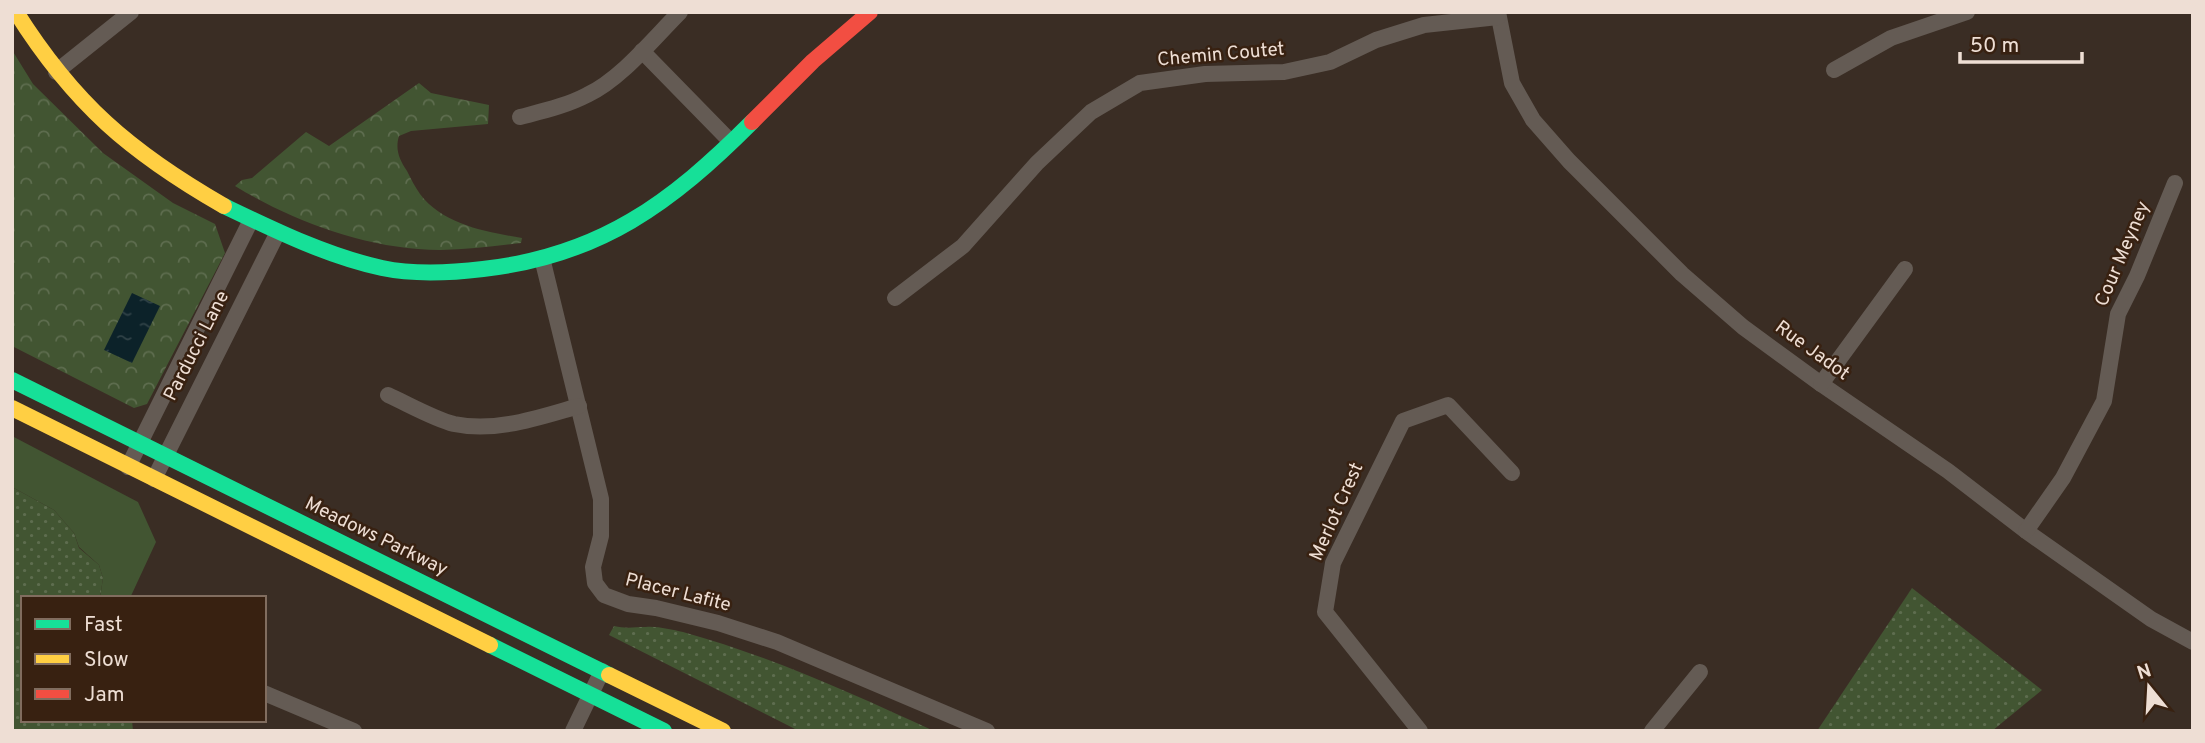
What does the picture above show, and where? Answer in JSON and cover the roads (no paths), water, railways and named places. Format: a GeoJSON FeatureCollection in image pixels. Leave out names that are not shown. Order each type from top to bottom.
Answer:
{"type":"FeatureCollection","features":[{"type":"Feature","properties":{"kind":"main road"},"geometry":{"type":"LineString","coordinates":[[16,12],[56,72],[88,109],[155,166],[186,186],[251,220],[341,256],[401,271],[467,272],[542,258],[606,236],[646,214],[684,186],[812,61],[870,12]]}},
{"type":"Feature","properties":{"kind":"main road","name":"Meadows Parkway"},"geometry":{"type":"LineString","coordinates":[[12,380],[723,731]]}},
{"type":"Feature","properties":{"kind":"main road"},"geometry":{"type":"LineString","coordinates":[[12,408],[664,731]]}},
{"type":"Feature","properties":{"kind":"street"},"geometry":{"type":"LineString","coordinates":[[56,72],[131,12]]}},
{"type":"Feature","properties":{"kind":"street"},"geometry":{"type":"LineString","coordinates":[[520,117],[563,106],[590,94],[611,80],[680,12]]}},
{"type":"Feature","properties":{"kind":"street"},"geometry":{"type":"LineString","coordinates":[[1834,70],[1891,38],[1967,12]]}},
{"type":"Feature","properties":{"kind":"street","name":"Chemin Coutet"},"geometry":{"type":"LineString","coordinates":[[895,298],[963,246],[1037,163],[1091,112],[1140,83],[1205,74],[1284,72],[1330,62],[1376,40],[1424,25],[1498,15]]}},
{"type":"Feature","properties":{"kind":"street","name":"Rue Jadot"},"geometry":{"type":"LineString","coordinates":[[1498,15],[1512,83],[1533,120],[1569,161],[1682,274],[1743,327],[1821,384],[1948,471],[2026,531],[2151,619],[2193,642]]}},
{"type":"Feature","properties":{"kind":"street"},"geometry":{"type":"LineString","coordinates":[[642,51],[731,142]]}},
{"type":"Feature","properties":{"kind":"street","name":"Cour Meyney"},"geometry":{"type":"LineString","coordinates":[[2026,531],[2063,478],[2104,401],[2118,314],[2137,276],[2175,183]]}},
{"type":"Feature","properties":{"kind":"street","name":"Parducci Lane"},"geometry":{"type":"LineString","coordinates":[[128,467],[251,220]]}},
{"type":"Feature","properties":{"kind":"street","name":"Parducci Lane"},"geometry":{"type":"LineString","coordinates":[[154,479],[278,232]]}},
{"type":"Feature","properties":{"kind":"street","name":"Placer Lafite"},"geometry":{"type":"LineString","coordinates":[[542,258],[601,499],[601,536],[593,567],[595,583],[604,595],[628,604],[719,623],[777,642],[988,731]]}},
{"type":"Feature","properties":{"kind":"street"},"geometry":{"type":"LineString","coordinates":[[1821,384],[1905,269]]}},
{"type":"Feature","properties":{"kind":"street"},"geometry":{"type":"LineString","coordinates":[[388,395],[453,424],[486,426],[515,423],[579,406]]}},
{"type":"Feature","properties":{"kind":"street","name":"Merlot Crest"},"geometry":{"type":"LineString","coordinates":[[1420,731],[1325,612],[1333,563],[1403,421],[1448,405],[1512,473]]}},
{"type":"Feature","properties":{"kind":"street"},"geometry":{"type":"LineString","coordinates":[[573,731],[602,671]]}},
{"type":"Feature","properties":{"kind":"street"},"geometry":{"type":"LineString","coordinates":[[1652,731],[1700,672]]}},
{"type":"Feature","properties":{"kind":"street"},"geometry":{"type":"LineString","coordinates":[[266,694],[334,727],[354,731]]}},
{"type":"Feature","properties":{"kind":"water"},"geometry":{"type":"Polygon","coordinates":[[[132,293],[160,306],[132,363],[104,350],[132,293]]]}}]}
